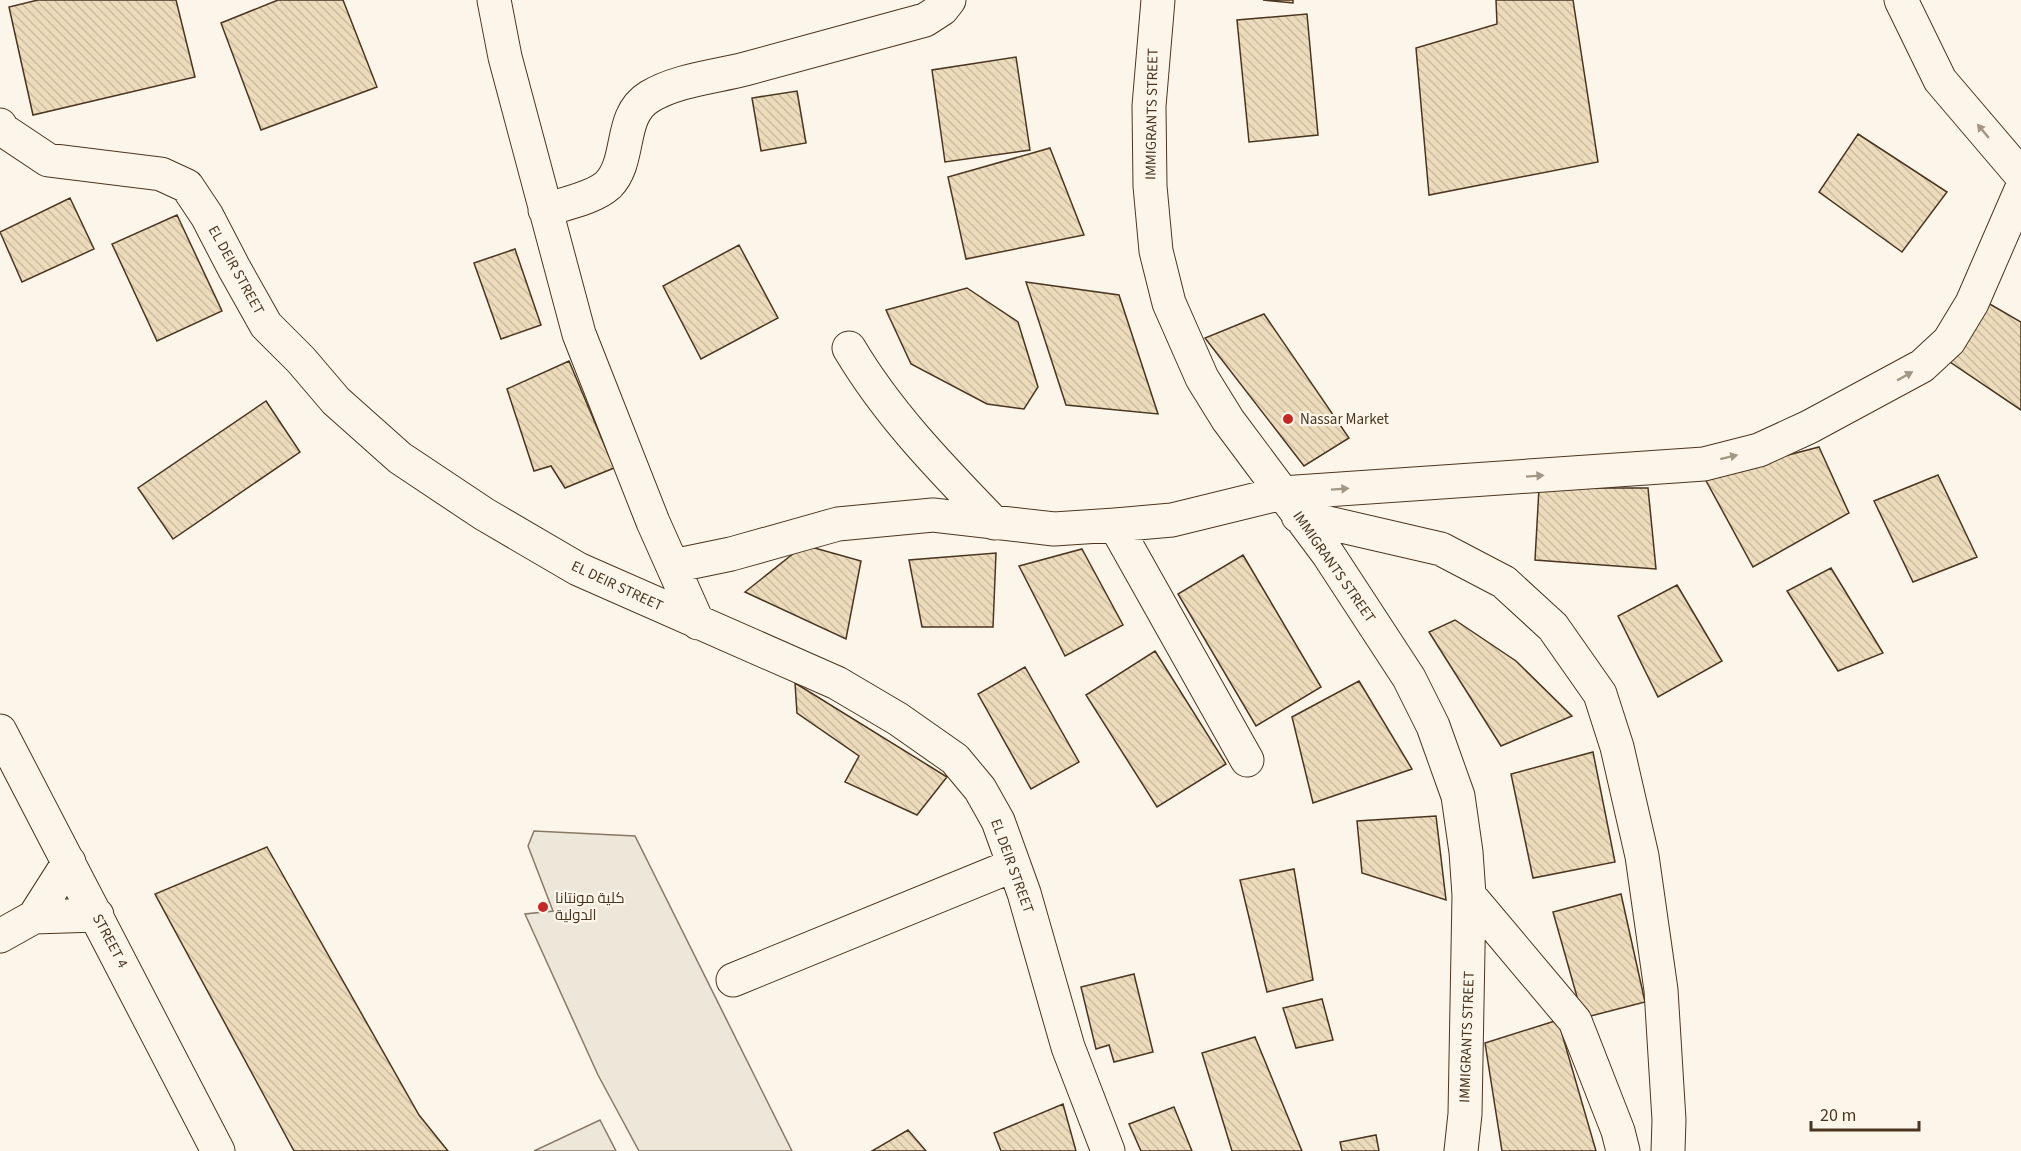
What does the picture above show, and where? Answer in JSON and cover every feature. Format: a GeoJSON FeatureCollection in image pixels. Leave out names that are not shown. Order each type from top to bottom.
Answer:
{"type":"FeatureCollection","features":[{"type":"Feature","properties":{"kind":"street"},"geometry":{"type":"LineString","coordinates":[[494,0],[506,57],[579,334],[653,522],[698,622]]}},
{"type":"Feature","properties":{"kind":"street"},"geometry":{"type":"LineString","coordinates":[[545,210],[596,193],[607,186],[618,170],[636,109],[648,97],[668,87],[925,20],[942,9],[949,0]]}},
{"type":"Feature","properties":{"kind":"street","name":"IMMIGRANTS STREET"},"geometry":{"type":"LineString","coordinates":[[1158,0],[1149,106],[1150,186],[1156,250],[1170,303],[1203,378],[1228,420],[1334,563],[1409,678],[1433,726],[1458,796],[1467,852],[1469,895],[1466,1080],[1461,1151]]}},
{"type":"Feature","properties":{"kind":"street"},"geometry":{"type":"LineString","coordinates":[[1901,0],[1940,81],[2021,176]]}},
{"type":"Feature","properties":{"kind":"street","name":"EL DEIR STREET"},"geometry":{"type":"LineString","coordinates":[[0,125],[3,130],[48,160],[161,174],[187,186],[207,216],[266,325],[301,360],[336,401],[400,458],[484,514],[578,569],[837,683],[898,719],[955,759],[980,789],[998,821],[1014,865],[1068,1047],[1108,1151]]}},
{"type":"Feature","properties":{"kind":"street"},"geometry":{"type":"LineString","coordinates":[[673,566],[731,554],[838,524],[933,514],[1054,529],[1115,525],[1172,520],[1290,504],[1704,464],[1759,450],[1809,428],[1922,366],[1949,341],[1972,303],[2021,190]]}},
{"type":"Feature","properties":{"kind":"street"},"geometry":{"type":"LineString","coordinates":[[849,348],[867,378],[898,419],[933,460],[994,523]]}},
{"type":"Feature","properties":{"kind":"street"},"geometry":{"type":"LineString","coordinates":[[1290,504],[1441,549],[1504,582],[1553,627],[1600,694],[1617,747],[1642,856],[1661,990],[1670,1120],[1668,1151]]}},
{"type":"Feature","properties":{"kind":"street"},"geometry":{"type":"LineString","coordinates":[[1115,525],[1247,760]]}},
{"type":"Feature","properties":{"kind":"street","name":"STREET 4"},"geometry":{"type":"LineString","coordinates":[[0,731],[218,1151]]}},
{"type":"Feature","properties":{"kind":"street"},"geometry":{"type":"LineString","coordinates":[[34,917],[69,862]]}},
{"type":"Feature","properties":{"kind":"street"},"geometry":{"type":"LineString","coordinates":[[733,980],[1014,865]]}},
{"type":"Feature","properties":{"kind":"street"},"geometry":{"type":"LineString","coordinates":[[1469,895],[1575,1021],[1618,1131],[1623,1151]]}},
{"type":"Feature","properties":{"kind":"street"},"geometry":{"type":"LineString","coordinates":[[0,936],[34,917],[97,915]]}},
{"type":"Feature","properties":{"kind":"shaded area"},"geometry":{"type":"Polygon","coordinates":[[[534,831],[635,836],[792,1151],[639,1151],[598,1075],[525,914],[553,911],[528,846],[534,831]]]}},
{"type":"Feature","properties":{"kind":"shaded area"},"geometry":{"type":"Polygon","coordinates":[[[600,1120],[616,1151],[534,1151],[600,1120]]]}},
{"type":"Feature","properties":{"kind":"building"},"geometry":{"type":"Polygon","coordinates":[[[38,0],[176,0],[195,77],[33,115],[9,7],[38,0]]]}},
{"type":"Feature","properties":{"kind":"building"},"geometry":{"type":"Polygon","coordinates":[[[278,0],[343,0],[377,87],[261,130],[221,23],[278,0]]]}},
{"type":"Feature","properties":{"kind":"building"},"geometry":{"type":"Polygon","coordinates":[[[1263,0],[1293,0],[1293,3],[1263,0]]]}},
{"type":"Feature","properties":{"kind":"building"},"geometry":{"type":"Polygon","coordinates":[[[1496,0],[1573,0],[1598,162],[1429,195],[1416,48],[1497,24],[1496,0]]]}},
{"type":"Feature","properties":{"kind":"building"},"geometry":{"type":"Polygon","coordinates":[[[1307,14],[1318,135],[1249,142],[1237,20],[1307,14]]]}},
{"type":"Feature","properties":{"kind":"building"},"geometry":{"type":"Polygon","coordinates":[[[1016,57],[1030,150],[945,162],[932,70],[1016,57]]]}},
{"type":"Feature","properties":{"kind":"building"},"geometry":{"type":"Polygon","coordinates":[[[797,91],[806,143],[761,151],[752,98],[797,91]]]}},
{"type":"Feature","properties":{"kind":"building"},"geometry":{"type":"Polygon","coordinates":[[[1858,134],[1947,192],[1902,252],[1819,192],[1858,134]]]}},
{"type":"Feature","properties":{"kind":"building"},"geometry":{"type":"Polygon","coordinates":[[[1050,148],[1084,235],[966,259],[948,177],[1050,148]]]}},
{"type":"Feature","properties":{"kind":"building"},"geometry":{"type":"Polygon","coordinates":[[[70,198],[94,249],[22,282],[0,232],[70,198]]]}},
{"type":"Feature","properties":{"kind":"building"},"geometry":{"type":"Polygon","coordinates":[[[177,215],[222,311],[157,341],[112,244],[177,215]]]}},
{"type":"Feature","properties":{"kind":"building"},"geometry":{"type":"Polygon","coordinates":[[[739,245],[778,318],[701,359],[663,286],[739,245]]]}},
{"type":"Feature","properties":{"kind":"building"},"geometry":{"type":"Polygon","coordinates":[[[515,249],[541,325],[501,339],[474,263],[515,249]]]}},
{"type":"Feature","properties":{"kind":"building"},"geometry":{"type":"Polygon","coordinates":[[[1026,282],[1119,295],[1158,414],[1066,405],[1026,282]]]}},
{"type":"Feature","properties":{"kind":"building"},"geometry":{"type":"Polygon","coordinates":[[[967,288],[1018,322],[1038,387],[1024,409],[987,404],[911,364],[886,310],[967,288]]]}},
{"type":"Feature","properties":{"kind":"building"},"geometry":{"type":"Polygon","coordinates":[[[1988,303],[2021,322],[2021,410],[1950,362],[1988,303]]]}},
{"type":"Feature","properties":{"kind":"building"},"geometry":{"type":"Polygon","coordinates":[[[1264,314],[1349,438],[1304,466],[1205,338],[1264,314]]]}},
{"type":"Feature","properties":{"kind":"building"},"geometry":{"type":"Polygon","coordinates":[[[569,361],[614,468],[565,488],[551,466],[534,471],[507,389],[569,361]]]}},
{"type":"Feature","properties":{"kind":"building"},"geometry":{"type":"Polygon","coordinates":[[[266,401],[300,452],[173,539],[138,488],[266,401]]]}},
{"type":"Feature","properties":{"kind":"building"},"geometry":{"type":"Polygon","coordinates":[[[1819,447],[1849,513],[1753,567],[1704,477],[1819,447]]]}},
{"type":"Feature","properties":{"kind":"building"},"geometry":{"type":"Polygon","coordinates":[[[1938,475],[1977,557],[1913,582],[1874,501],[1938,475]]]}},
{"type":"Feature","properties":{"kind":"building"},"geometry":{"type":"Polygon","coordinates":[[[1539,488],[1648,488],[1656,569],[1535,560],[1539,488]]]}},
{"type":"Feature","properties":{"kind":"building"},"geometry":{"type":"Polygon","coordinates":[[[804,545],[861,561],[846,639],[745,592],[804,545]]]}},
{"type":"Feature","properties":{"kind":"building"},"geometry":{"type":"Polygon","coordinates":[[[1082,549],[1123,625],[1065,656],[1019,566],[1082,549]]]}},
{"type":"Feature","properties":{"kind":"building"},"geometry":{"type":"Polygon","coordinates":[[[996,553],[993,627],[922,627],[909,560],[996,553]]]}},
{"type":"Feature","properties":{"kind":"building"},"geometry":{"type":"Polygon","coordinates":[[[1243,555],[1321,687],[1256,726],[1178,594],[1243,555]]]}},
{"type":"Feature","properties":{"kind":"building"},"geometry":{"type":"Polygon","coordinates":[[[1831,568],[1883,653],[1838,671],[1787,591],[1831,568]]]}},
{"type":"Feature","properties":{"kind":"building"},"geometry":{"type":"Polygon","coordinates":[[[1677,585],[1722,661],[1658,697],[1618,616],[1677,585]]]}},
{"type":"Feature","properties":{"kind":"building"},"geometry":{"type":"Polygon","coordinates":[[[1455,620],[1516,661],[1572,716],[1501,746],[1429,632],[1455,620]]]}},
{"type":"Feature","properties":{"kind":"building"},"geometry":{"type":"Polygon","coordinates":[[[1155,651],[1226,764],[1157,807],[1086,695],[1155,651]]]}},
{"type":"Feature","properties":{"kind":"building"},"geometry":{"type":"Polygon","coordinates":[[[1025,667],[1079,762],[1031,789],[978,694],[1025,667]]]}},
{"type":"Feature","properties":{"kind":"building"},"geometry":{"type":"Polygon","coordinates":[[[1359,681],[1412,769],[1313,803],[1292,717],[1359,681]]]}},
{"type":"Feature","properties":{"kind":"building"},"geometry":{"type":"Polygon","coordinates":[[[795,683],[947,777],[917,815],[845,782],[859,756],[797,713],[795,683]]]}},
{"type":"Feature","properties":{"kind":"building"},"geometry":{"type":"Polygon","coordinates":[[[1593,752],[1615,862],[1533,878],[1511,774],[1593,752]]]}},
{"type":"Feature","properties":{"kind":"building"},"geometry":{"type":"Polygon","coordinates":[[[1436,816],[1446,900],[1362,873],[1357,821],[1436,816]]]}},
{"type":"Feature","properties":{"kind":"building"},"geometry":{"type":"Polygon","coordinates":[[[267,847],[419,1115],[448,1151],[294,1151],[155,894],[267,847]]]}},
{"type":"Feature","properties":{"kind":"building"},"geometry":{"type":"Polygon","coordinates":[[[1294,869],[1313,980],[1267,992],[1240,880],[1294,869]]]}},
{"type":"Feature","properties":{"kind":"building"},"geometry":{"type":"Polygon","coordinates":[[[1621,894],[1645,1002],[1583,1018],[1553,912],[1621,894]]]}},
{"type":"Feature","properties":{"kind":"building"},"geometry":{"type":"Polygon","coordinates":[[[1134,974],[1153,1052],[1114,1062],[1109,1045],[1096,1049],[1081,987],[1134,974]]]}},
{"type":"Feature","properties":{"kind":"building"},"geometry":{"type":"Polygon","coordinates":[[[1322,999],[1333,1040],[1296,1048],[1283,1008],[1322,999]]]}},
{"type":"Feature","properties":{"kind":"building"},"geometry":{"type":"Polygon","coordinates":[[[1558,1020],[1596,1151],[1502,1151],[1485,1043],[1558,1020]]]}},
{"type":"Feature","properties":{"kind":"building"},"geometry":{"type":"Polygon","coordinates":[[[1255,1037],[1302,1151],[1232,1151],[1202,1053],[1255,1037]]]}},
{"type":"Feature","properties":{"kind":"building"},"geometry":{"type":"Polygon","coordinates":[[[1063,1104],[1076,1151],[1001,1151],[994,1133],[1063,1104]]]}},
{"type":"Feature","properties":{"kind":"building"},"geometry":{"type":"Polygon","coordinates":[[[1174,1107],[1192,1151],[1141,1151],[1129,1124],[1174,1107]]]}},
{"type":"Feature","properties":{"kind":"building"},"geometry":{"type":"Polygon","coordinates":[[[908,1130],[926,1151],[872,1151],[908,1130]]]}},
{"type":"Feature","properties":{"kind":"building"},"geometry":{"type":"Polygon","coordinates":[[[1376,1135],[1379,1151],[1342,1151],[1340,1142],[1376,1135]]]}},
{"type":"Feature","properties":{"kind":"place","name":"Nassar Market"},"geometry":{"type":"Point","coordinates":[1288,419]}},
{"type":"Feature","properties":{"kind":"place","name":"كلية مونتانا الدولية"},"geometry":{"type":"Point","coordinates":[543,907]}}]}
